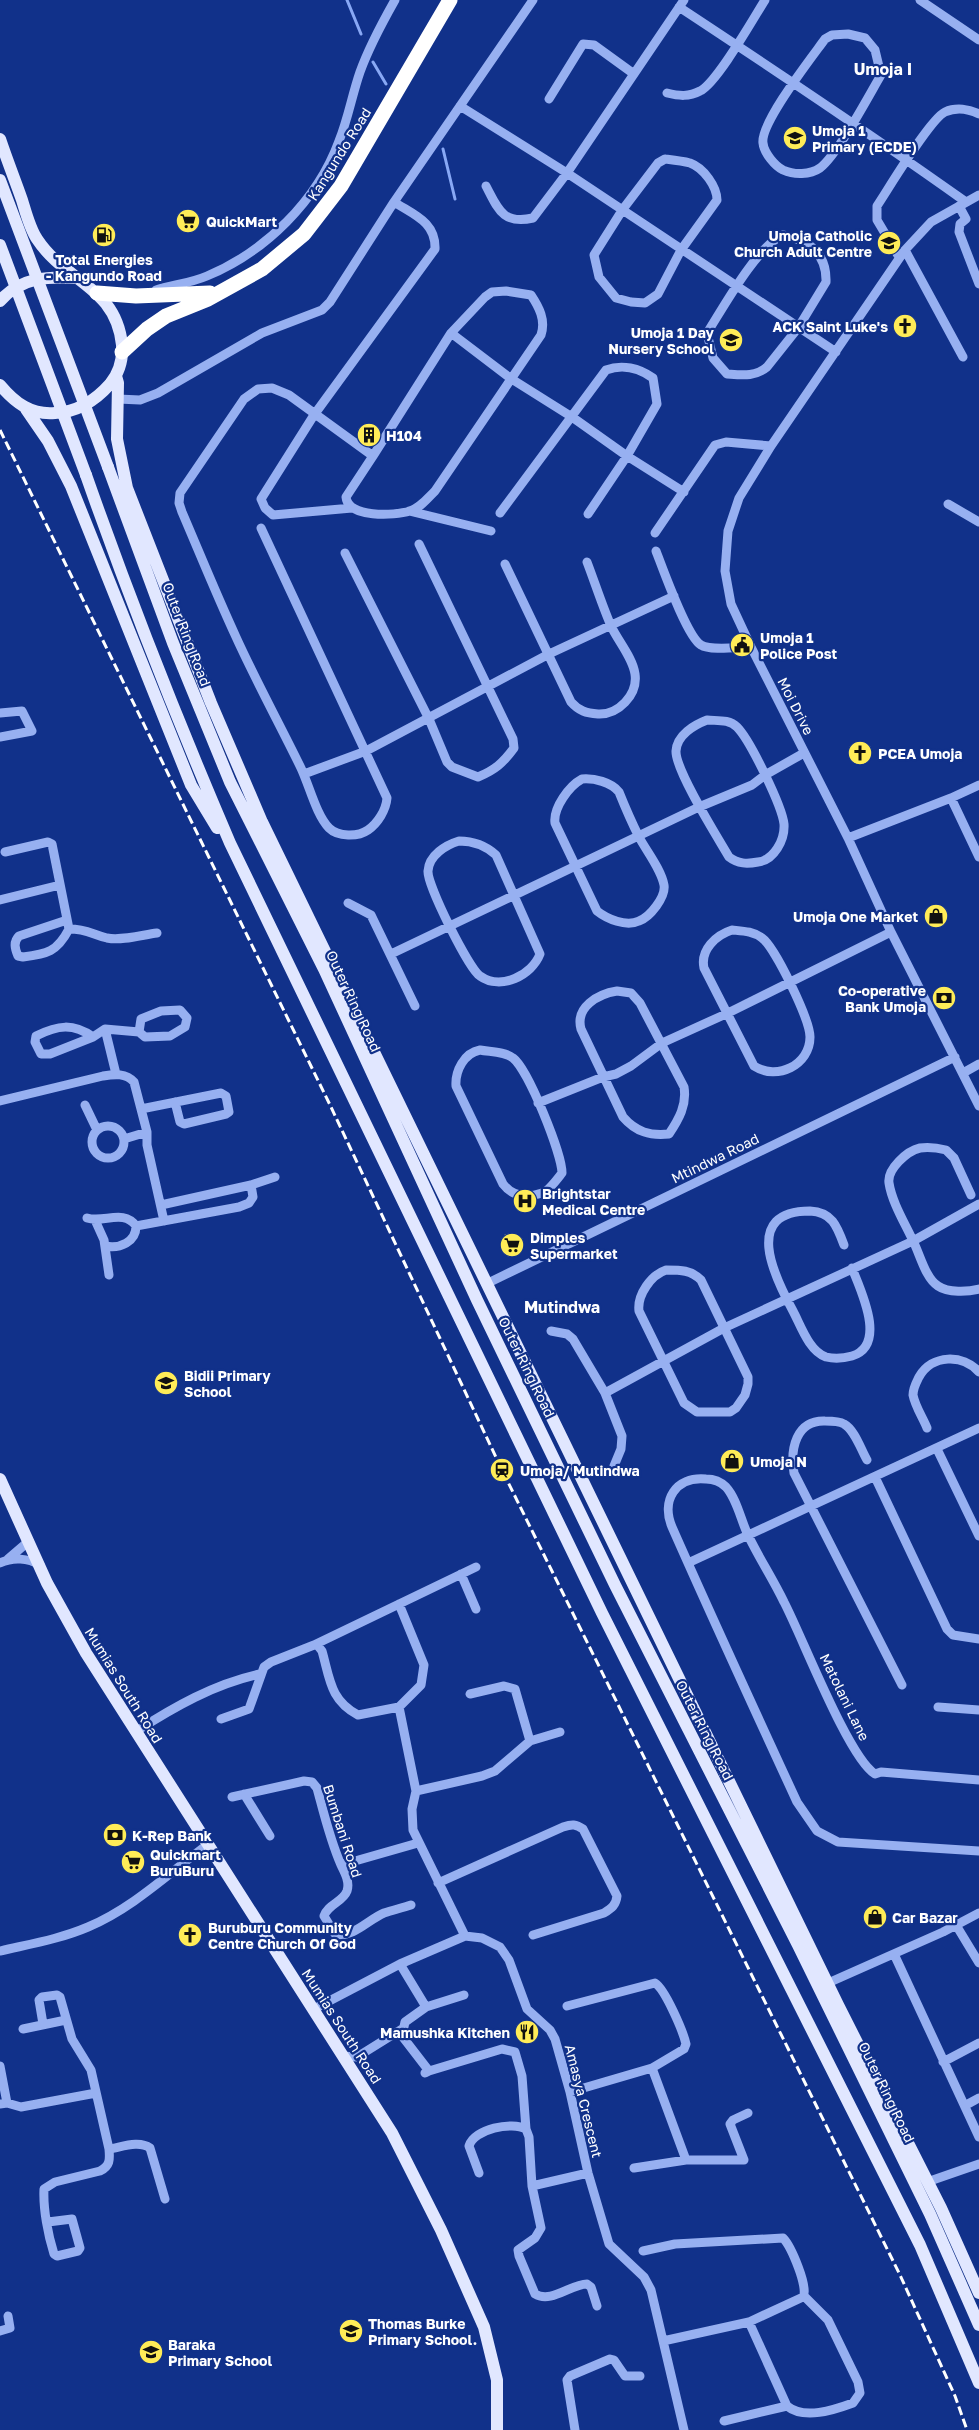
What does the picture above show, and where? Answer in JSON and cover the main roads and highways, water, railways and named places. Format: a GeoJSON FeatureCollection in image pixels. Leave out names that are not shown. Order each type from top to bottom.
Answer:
{"type":"FeatureCollection","features":[{"type":"Feature","properties":{"kind":"highway","name":"Kangundo Road"},"geometry":{"type":"LineString","coordinates":[[122,352],[147,329],[166,316],[208,299],[262,269],[304,234],[342,186],[450,0]]}},
{"type":"Feature","properties":{"kind":"highway"},"geometry":{"type":"LineString","coordinates":[[97,293],[136,296],[219,292]]}},
{"type":"Feature","properties":{"kind":"main road"},"geometry":{"type":"LineString","coordinates":[[0,139],[35,237],[49,255],[97,293],[114,315],[121,334],[122,352],[116,376],[103,392],[87,405],[67,412],[46,414],[26,409]]}},
{"type":"Feature","properties":{"kind":"main road","name":"Outer Ring Road"},"geometry":{"type":"LineString","coordinates":[[0,180],[66,351],[173,643],[227,773],[262,848],[324,969],[444,1231],[615,1585],[798,1945],[930,2214],[979,2325]]}},
{"type":"Feature","properties":{"kind":"main road"},"geometry":{"type":"LineString","coordinates":[[0,245],[120,571],[182,731],[230,843],[602,1613],[920,2245],[979,2383]]}},
{"type":"Feature","properties":{"kind":"main road"},"geometry":{"type":"LineString","coordinates":[[0,301],[22,284],[38,278],[78,278]]}},
{"type":"Feature","properties":{"kind":"main road","name":"Outer Ring Road"},"geometry":{"type":"LineString","coordinates":[[116,376],[118,399],[117,439],[127,488],[204,686],[262,822],[828,1983],[927,2182],[979,2293]]}},
{"type":"Feature","properties":{"kind":"main road"},"geometry":{"type":"LineString","coordinates":[[0,385],[9,396],[26,409],[48,441],[76,498],[191,785],[213,823],[230,843]]}},
{"type":"Feature","properties":{"kind":"main road"},"geometry":{"type":"LineString","coordinates":[[262,822],[262,848]]}},
{"type":"Feature","properties":{"kind":"main road","name":"Mumias South Road"},"geometry":{"type":"LineString","coordinates":[[0,1479],[71,1628],[134,1732],[314,2009],[396,2142],[444,2237],[484,2328],[497,2380],[497,2430]]}},
{"type":"Feature","properties":{"kind":"main road"},"geometry":{"type":"LineString","coordinates":[[798,1945],[819,1962]]}},
{"type":"Feature","properties":{"kind":"main road"},"geometry":{"type":"LineString","coordinates":[[972,2366],[979,2388]]}},
{"type":"Feature","properties":{"kind":"waterway"},"geometry":{"type":"LineString","coordinates":[[347,0],[361,34]]}},
{"type":"Feature","properties":{"kind":"waterway"},"geometry":{"type":"LineString","coordinates":[[373,62],[386,84]]}},
{"type":"Feature","properties":{"kind":"waterway"},"geometry":{"type":"LineString","coordinates":[[443,149],[455,199]]}},
{"type":"Feature","properties":{"kind":"railway"},"geometry":{"type":"LineString","coordinates":[[0,430],[331,1107],[502,1470],[900,2275],[955,2396],[967,2430]]}},
{"type":"Feature","properties":{"kind":"place","name":"Umoja 1 Primary (ECDE)"},"geometry":{"type":"Point","coordinates":[795,138]}},
{"type":"Feature","properties":{"kind":"place","name":"QuickMart"},"geometry":{"type":"Point","coordinates":[188,221]}},
{"type":"Feature","properties":{"kind":"place","name":"Total Energies - Kangundo Road"},"geometry":{"type":"Point","coordinates":[104,235]}},
{"type":"Feature","properties":{"kind":"place","name":"Umoja Catholic Church Adult Centre"},"geometry":{"type":"Point","coordinates":[889,243]}},
{"type":"Feature","properties":{"kind":"place","name":"ACK Saint Luke's"},"geometry":{"type":"Point","coordinates":[905,326]}},
{"type":"Feature","properties":{"kind":"place","name":"Umoja 1 Day Nursery School"},"geometry":{"type":"Point","coordinates":[731,340]}},
{"type":"Feature","properties":{"kind":"place","name":"H104"},"geometry":{"type":"Point","coordinates":[369,435]}},
{"type":"Feature","properties":{"kind":"place","name":"Umoja 1 Police Post"},"geometry":{"type":"Point","coordinates":[742,645]}},
{"type":"Feature","properties":{"kind":"place","name":"PCEA Umoja"},"geometry":{"type":"Point","coordinates":[860,753]}},
{"type":"Feature","properties":{"kind":"place","name":"Umoja One Market"},"geometry":{"type":"Point","coordinates":[936,916]}},
{"type":"Feature","properties":{"kind":"place","name":"Co-operative Bank Umoja"},"geometry":{"type":"Point","coordinates":[944,998]}},
{"type":"Feature","properties":{"kind":"place","name":"Brightstar Medical Centre"},"geometry":{"type":"Point","coordinates":[525,1201]}},
{"type":"Feature","properties":{"kind":"place","name":"Dimples Supermarket"},"geometry":{"type":"Point","coordinates":[512,1245]}},
{"type":"Feature","properties":{"kind":"place","name":"Bidii Primary School"},"geometry":{"type":"Point","coordinates":[166,1383]}},
{"type":"Feature","properties":{"kind":"place","name":"Umoja N"},"geometry":{"type":"Point","coordinates":[732,1461]}},
{"type":"Feature","properties":{"kind":"place","name":"Umoja/ Mutindwa"},"geometry":{"type":"Point","coordinates":[502,1470]}},
{"type":"Feature","properties":{"kind":"place","name":"K-Rep Bank"},"geometry":{"type":"Point","coordinates":[115,1835]}},
{"type":"Feature","properties":{"kind":"place","name":"Quickmart BuruBuru"},"geometry":{"type":"Point","coordinates":[133,1862]}},
{"type":"Feature","properties":{"kind":"place","name":"Car Bazar"},"geometry":{"type":"Point","coordinates":[875,1917]}},
{"type":"Feature","properties":{"kind":"place","name":"Buruburu Community Centre Church Of God"},"geometry":{"type":"Point","coordinates":[190,1935]}},
{"type":"Feature","properties":{"kind":"place","name":"Mamushka Kitchen"},"geometry":{"type":"Point","coordinates":[527,2032]}},
{"type":"Feature","properties":{"kind":"place","name":"Thomas Burke Primary School."},"geometry":{"type":"Point","coordinates":[351,2331]}},
{"type":"Feature","properties":{"kind":"place","name":"Baraka Primary School"},"geometry":{"type":"Point","coordinates":[151,2352]}},
{"type":"Feature","properties":{"kind":"district","name":"Umoja I"},"geometry":{"type":"Point","coordinates":[883,69]}},
{"type":"Feature","properties":{"kind":"district","name":"Mutindwa"},"geometry":{"type":"Point","coordinates":[562,1307]}}]}
